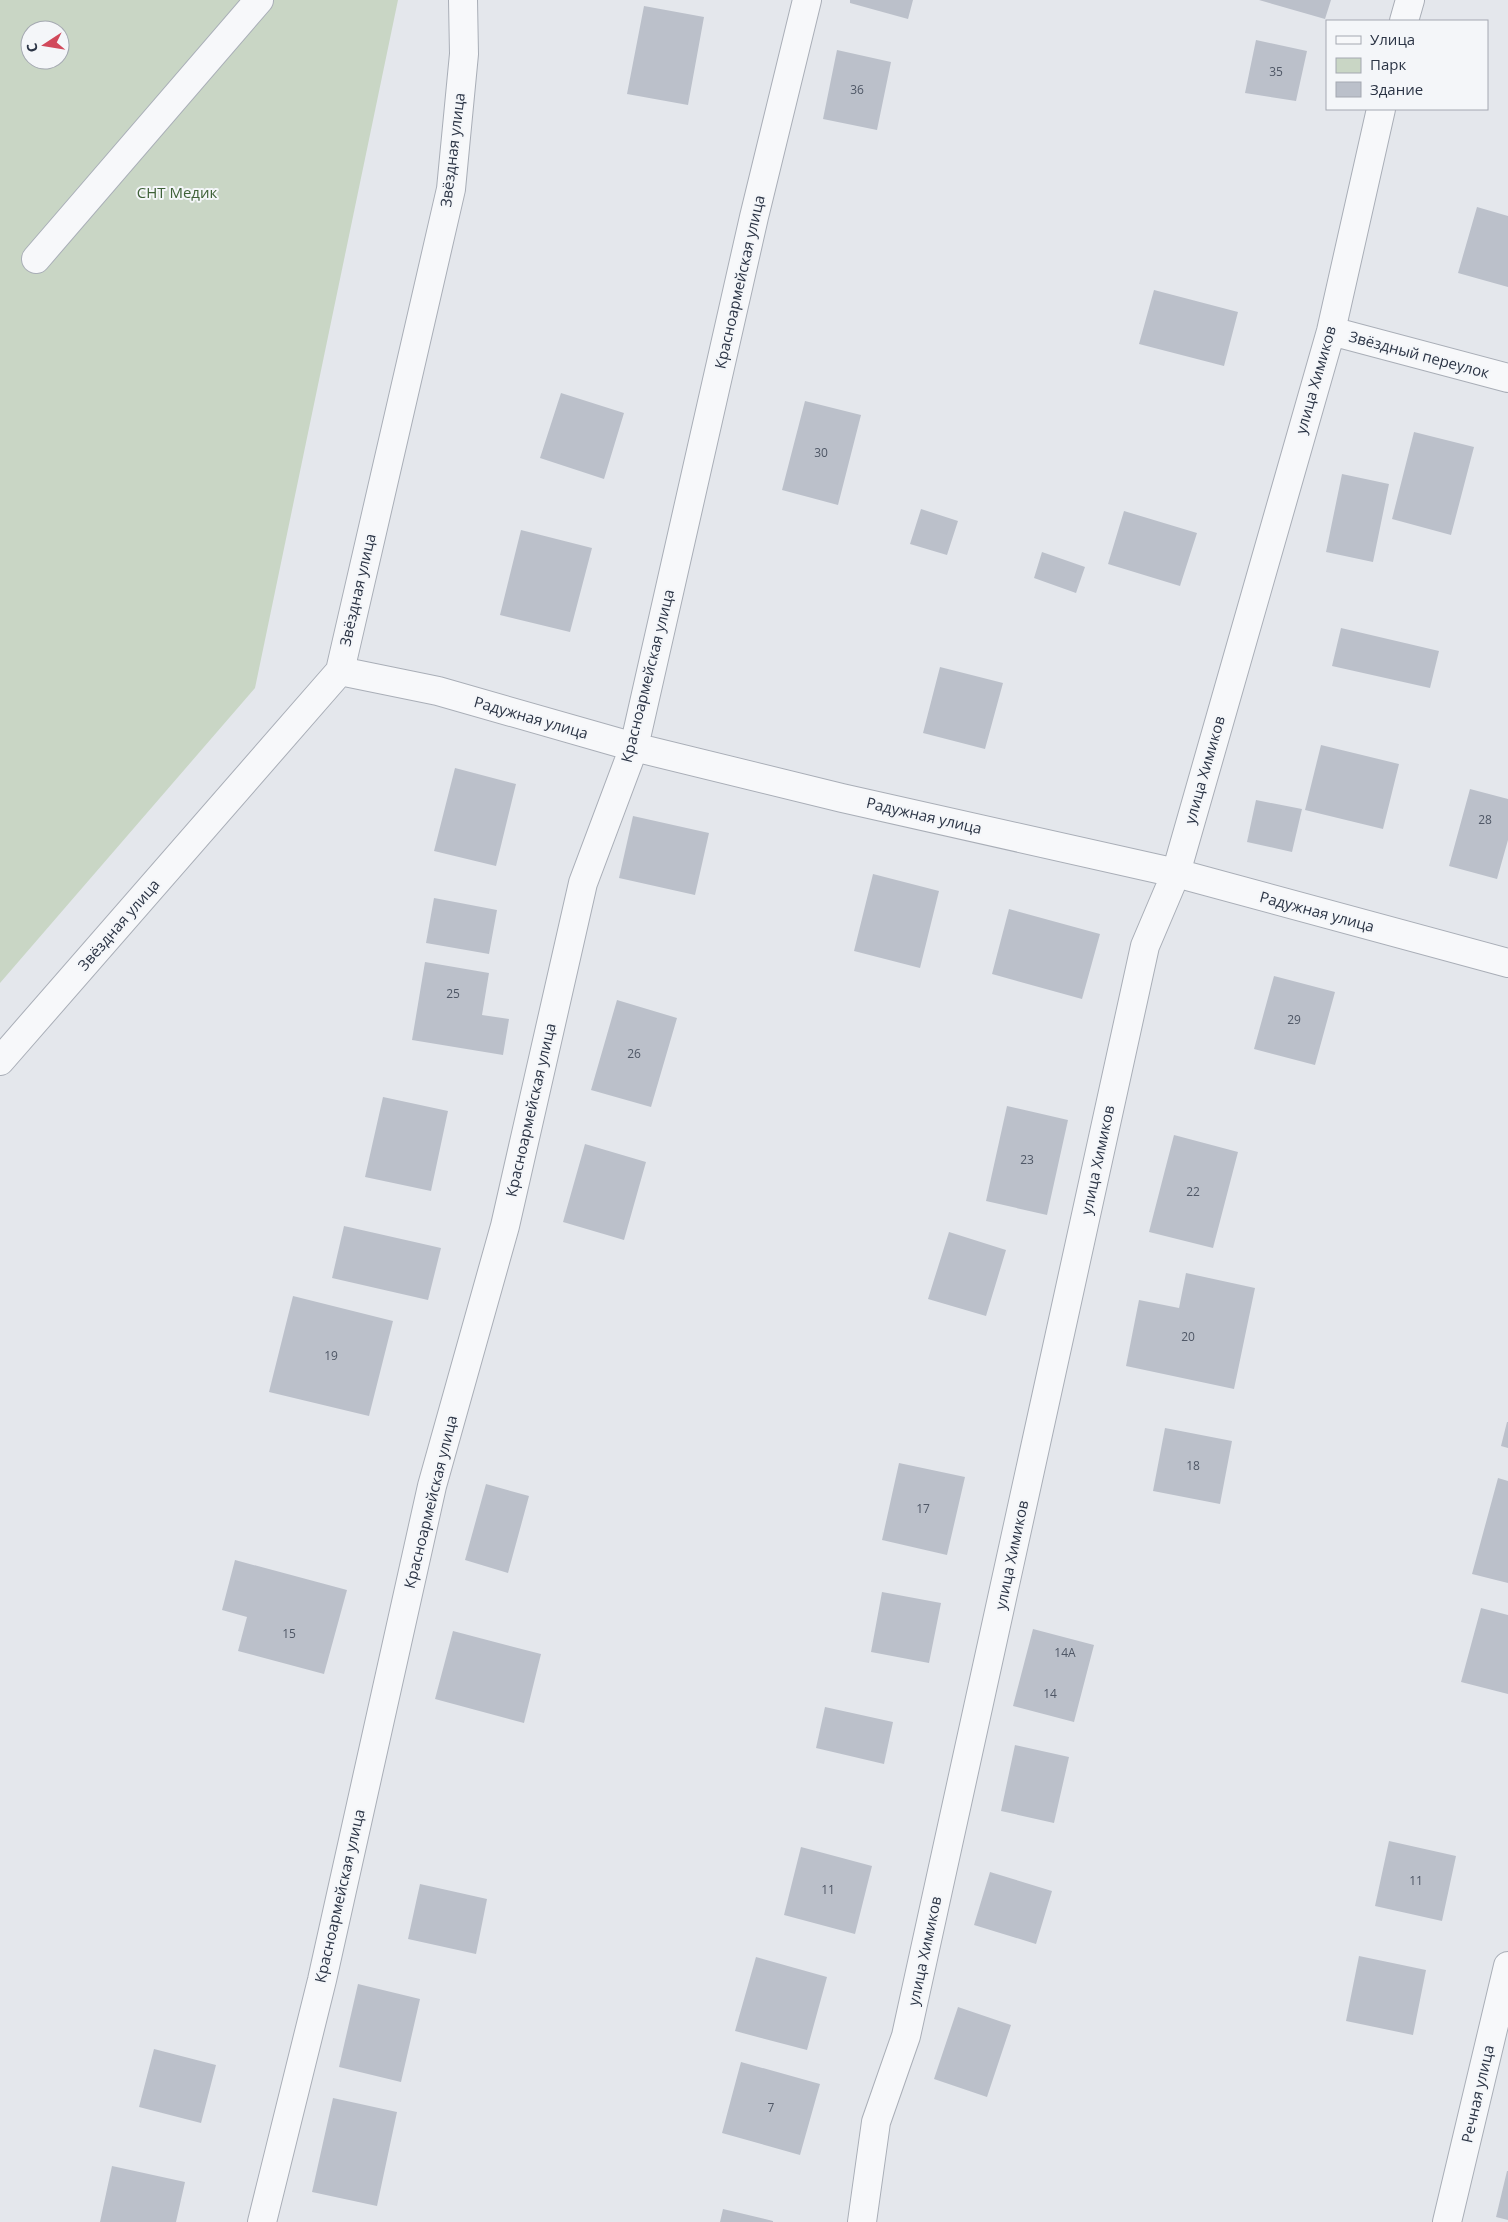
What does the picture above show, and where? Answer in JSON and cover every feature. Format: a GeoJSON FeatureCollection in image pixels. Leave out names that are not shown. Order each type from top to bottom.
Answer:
{"type":"FeatureCollection","features":[{"type":"Feature","properties":{"kind":"street"},"geometry":{"type":"LineString","coordinates":[[36,259],[259,0]]}},
{"type":"Feature","properties":{"kind":"street","name":"Звёздная улица"},"geometry":{"type":"LineString","coordinates":[[0,1062],[340,671],[451,189],[464,54],[463,0]]}},
{"type":"Feature","properties":{"kind":"street","name":"Красноармейская улица"},"geometry":{"type":"LineString","coordinates":[[262,2222],[322,1980],[432,1486],[505,1226],[583,883],[634,747],[754,217],[807,0]]}},
{"type":"Feature","properties":{"kind":"street"},"geometry":{"type":"LineString","coordinates":[[1404,20],[1410,0]]}},
{"type":"Feature","properties":{"kind":"street","name":"улица Химиков"},"geometry":{"type":"LineString","coordinates":[[862,2222],[876,2122],[906,2036],[1145,946],[1176,873],[1331,331],[1382,110]]}},
{"type":"Feature","properties":{"kind":"street","name":"Звёздный переулок"},"geometry":{"type":"LineString","coordinates":[[1331,331],[1508,378]]}},
{"type":"Feature","properties":{"kind":"street","name":"Радужная улица"},"geometry":{"type":"LineString","coordinates":[[340,671],[438,692],[634,747],[842,798],[1176,873],[1508,963]]}},
{"type":"Feature","properties":{"kind":"street","name":"Речная улица"},"geometry":{"type":"LineString","coordinates":[[1447,2222],[1508,1966]]}},
{"type":"Feature","properties":{"kind":"green space","name":"СНТ Медик"},"geometry":{"type":"Polygon","coordinates":[[[0,0],[398,0],[255,688],[0,983],[0,0]]]}},
{"type":"Feature","properties":{"kind":"building"},"geometry":{"type":"Polygon","coordinates":[[[850,0],[913,0],[908,19],[850,3],[850,0]]]}},
{"type":"Feature","properties":{"kind":"building"},"geometry":{"type":"Polygon","coordinates":[[[1259,0],[1331,0],[1325,19],[1259,0]]]}},
{"type":"Feature","properties":{"kind":"building"},"geometry":{"type":"Polygon","coordinates":[[[644,6],[704,17],[688,105],[627,94],[644,6]]]}},
{"type":"Feature","properties":{"kind":"building"},"geometry":{"type":"Polygon","coordinates":[[[1256,40],[1307,51],[1296,101],[1245,93],[1256,40]]]}},
{"type":"Feature","properties":{"kind":"building"},"geometry":{"type":"Polygon","coordinates":[[[837,50],[891,62],[877,130],[823,119],[837,50]]]}},
{"type":"Feature","properties":{"kind":"building"},"geometry":{"type":"Polygon","coordinates":[[[1477,207],[1508,216],[1508,287],[1458,273],[1477,207]]]}},
{"type":"Feature","properties":{"kind":"building"},"geometry":{"type":"Polygon","coordinates":[[[1154,290],[1238,312],[1224,366],[1139,344],[1154,290]]]}},
{"type":"Feature","properties":{"kind":"building"},"geometry":{"type":"Polygon","coordinates":[[[561,393],[624,413],[604,479],[540,458],[561,393]]]}},
{"type":"Feature","properties":{"kind":"building"},"geometry":{"type":"Polygon","coordinates":[[[805,401],[861,415],[838,505],[782,490],[805,401]]]}},
{"type":"Feature","properties":{"kind":"building"},"geometry":{"type":"Polygon","coordinates":[[[1414,432],[1474,447],[1451,535],[1392,519],[1414,432]]]}},
{"type":"Feature","properties":{"kind":"building"},"geometry":{"type":"Polygon","coordinates":[[[1342,474],[1389,484],[1373,562],[1326,552],[1342,474]]]}},
{"type":"Feature","properties":{"kind":"building"},"geometry":{"type":"Polygon","coordinates":[[[921,509],[958,521],[947,555],[910,544],[921,509]]]}},
{"type":"Feature","properties":{"kind":"building"},"geometry":{"type":"Polygon","coordinates":[[[1124,511],[1197,533],[1180,586],[1108,564],[1124,511]]]}},
{"type":"Feature","properties":{"kind":"building"},"geometry":{"type":"Polygon","coordinates":[[[521,530],[592,548],[570,632],[500,615],[521,530]]]}},
{"type":"Feature","properties":{"kind":"building"},"geometry":{"type":"Polygon","coordinates":[[[1042,552],[1085,567],[1076,593],[1034,578],[1042,552]]]}},
{"type":"Feature","properties":{"kind":"building"},"geometry":{"type":"Polygon","coordinates":[[[1341,628],[1439,651],[1430,688],[1332,666],[1341,628]]]}},
{"type":"Feature","properties":{"kind":"building"},"geometry":{"type":"Polygon","coordinates":[[[940,667],[1003,683],[985,749],[923,733],[940,667]]]}},
{"type":"Feature","properties":{"kind":"building"},"geometry":{"type":"Polygon","coordinates":[[[1321,745],[1399,764],[1383,829],[1305,810],[1321,745]]]}},
{"type":"Feature","properties":{"kind":"building"},"geometry":{"type":"Polygon","coordinates":[[[455,768],[516,784],[496,866],[434,851],[455,768]]]}},
{"type":"Feature","properties":{"kind":"building"},"geometry":{"type":"Polygon","coordinates":[[[1470,789],[1508,799],[1508,840],[1497,879],[1449,866],[1470,789]]]}},
{"type":"Feature","properties":{"kind":"building"},"geometry":{"type":"Polygon","coordinates":[[[1256,800],[1302,809],[1292,852],[1247,842],[1256,800]]]}},
{"type":"Feature","properties":{"kind":"building"},"geometry":{"type":"Polygon","coordinates":[[[633,816],[709,833],[695,895],[619,878],[633,816]]]}},
{"type":"Feature","properties":{"kind":"building"},"geometry":{"type":"Polygon","coordinates":[[[873,874],[939,891],[920,968],[854,951],[873,874]]]}},
{"type":"Feature","properties":{"kind":"building"},"geometry":{"type":"Polygon","coordinates":[[[434,898],[497,910],[489,954],[426,943],[434,898]]]}},
{"type":"Feature","properties":{"kind":"building"},"geometry":{"type":"Polygon","coordinates":[[[1009,909],[1100,934],[1082,999],[992,974],[1009,909]]]}},
{"type":"Feature","properties":{"kind":"building"},"geometry":{"type":"Polygon","coordinates":[[[425,962],[489,973],[482,1015],[509,1019],[503,1055],[412,1040],[425,962]]]}},
{"type":"Feature","properties":{"kind":"building"},"geometry":{"type":"Polygon","coordinates":[[[1274,976],[1335,992],[1315,1065],[1254,1049],[1274,976]]]}},
{"type":"Feature","properties":{"kind":"building"},"geometry":{"type":"Polygon","coordinates":[[[617,1000],[677,1018],[651,1107],[591,1090],[617,1000]]]}},
{"type":"Feature","properties":{"kind":"building"},"geometry":{"type":"Polygon","coordinates":[[[383,1097],[448,1111],[431,1191],[365,1177],[383,1097]]]}},
{"type":"Feature","properties":{"kind":"building"},"geometry":{"type":"Polygon","coordinates":[[[1007,1106],[1068,1120],[1047,1215],[986,1201],[1007,1106]]]}},
{"type":"Feature","properties":{"kind":"building"},"geometry":{"type":"Polygon","coordinates":[[[1174,1135],[1238,1152],[1213,1248],[1149,1232],[1174,1135]]]}},
{"type":"Feature","properties":{"kind":"building"},"geometry":{"type":"Polygon","coordinates":[[[585,1144],[646,1162],[624,1240],[563,1222],[585,1144]]]}},
{"type":"Feature","properties":{"kind":"building"},"geometry":{"type":"Polygon","coordinates":[[[344,1226],[441,1248],[428,1300],[332,1278],[344,1226]]]}},
{"type":"Feature","properties":{"kind":"building"},"geometry":{"type":"Polygon","coordinates":[[[949,1232],[1006,1250],[986,1316],[928,1299],[949,1232]]]}},
{"type":"Feature","properties":{"kind":"building"},"geometry":{"type":"Polygon","coordinates":[[[1186,1273],[1255,1288],[1234,1389],[1126,1366],[1139,1300],[1179,1308],[1186,1273]]]}},
{"type":"Feature","properties":{"kind":"building"},"geometry":{"type":"Polygon","coordinates":[[[293,1296],[393,1321],[369,1416],[269,1392],[293,1296]]]}},
{"type":"Feature","properties":{"kind":"building"},"geometry":{"type":"Polygon","coordinates":[[[1508,1422],[1508,1448],[1501,1446],[1508,1422]]]}},
{"type":"Feature","properties":{"kind":"building"},"geometry":{"type":"Polygon","coordinates":[[[1165,1428],[1232,1441],[1220,1504],[1153,1491],[1165,1428]]]}},
{"type":"Feature","properties":{"kind":"building"},"geometry":{"type":"Polygon","coordinates":[[[899,1463],[965,1477],[947,1555],[882,1540],[899,1463]]]}},
{"type":"Feature","properties":{"kind":"building"},"geometry":{"type":"Polygon","coordinates":[[[1498,1478],[1508,1481],[1508,1583],[1472,1574],[1498,1478]]]}},
{"type":"Feature","properties":{"kind":"building"},"geometry":{"type":"Polygon","coordinates":[[[486,1484],[529,1496],[508,1573],[465,1560],[486,1484]]]}},
{"type":"Feature","properties":{"kind":"building"},"geometry":{"type":"Polygon","coordinates":[[[235,1560],[347,1590],[324,1674],[238,1651],[247,1617],[222,1610],[235,1560]]]}},
{"type":"Feature","properties":{"kind":"building"},"geometry":{"type":"Polygon","coordinates":[[[882,1592],[941,1603],[929,1663],[871,1652],[882,1592]]]}},
{"type":"Feature","properties":{"kind":"building"},"geometry":{"type":"Polygon","coordinates":[[[1481,1608],[1508,1615],[1508,1694],[1461,1682],[1481,1608]]]}},
{"type":"Feature","properties":{"kind":"building"},"geometry":{"type":"Polygon","coordinates":[[[1033,1629],[1094,1645],[1074,1722],[1013,1706],[1033,1629]]]}},
{"type":"Feature","properties":{"kind":"building"},"geometry":{"type":"Polygon","coordinates":[[[453,1631],[541,1654],[524,1723],[435,1699],[453,1631]]]}},
{"type":"Feature","properties":{"kind":"building"},"geometry":{"type":"Polygon","coordinates":[[[825,1707],[893,1722],[884,1764],[816,1748],[825,1707]]]}},
{"type":"Feature","properties":{"kind":"building"},"geometry":{"type":"Polygon","coordinates":[[[1015,1745],[1069,1757],[1054,1823],[1001,1811],[1015,1745]]]}},
{"type":"Feature","properties":{"kind":"building"},"geometry":{"type":"Polygon","coordinates":[[[1389,1841],[1456,1856],[1442,1921],[1375,1906],[1389,1841]]]}},
{"type":"Feature","properties":{"kind":"building"},"geometry":{"type":"Polygon","coordinates":[[[801,1847],[872,1866],[855,1934],[784,1915],[801,1847]]]}},
{"type":"Feature","properties":{"kind":"building"},"geometry":{"type":"Polygon","coordinates":[[[990,1872],[1052,1891],[1036,1944],[974,1925],[990,1872]]]}},
{"type":"Feature","properties":{"kind":"building"},"geometry":{"type":"Polygon","coordinates":[[[420,1884],[487,1899],[476,1954],[408,1939],[420,1884]]]}},
{"type":"Feature","properties":{"kind":"building"},"geometry":{"type":"Polygon","coordinates":[[[1359,1956],[1426,1970],[1413,2035],[1346,2021],[1359,1956]]]}},
{"type":"Feature","properties":{"kind":"building"},"geometry":{"type":"Polygon","coordinates":[[[756,1957],[827,1977],[807,2050],[735,2031],[756,1957]]]}},
{"type":"Feature","properties":{"kind":"building"},"geometry":{"type":"Polygon","coordinates":[[[358,1984],[420,1999],[401,2082],[339,2067],[358,1984]]]}},
{"type":"Feature","properties":{"kind":"building"},"geometry":{"type":"Polygon","coordinates":[[[958,2007],[1011,2025],[987,2097],[934,2079],[958,2007]]]}},
{"type":"Feature","properties":{"kind":"building"},"geometry":{"type":"Polygon","coordinates":[[[154,2049],[216,2065],[201,2123],[139,2107],[154,2049]]]}},
{"type":"Feature","properties":{"kind":"building"},"geometry":{"type":"Polygon","coordinates":[[[741,2062],[820,2084],[800,2155],[722,2133],[741,2062]]]}},
{"type":"Feature","properties":{"kind":"building"},"geometry":{"type":"Polygon","coordinates":[[[333,2098],[397,2112],[377,2206],[312,2192],[333,2098]]]}},
{"type":"Feature","properties":{"kind":"building"},"geometry":{"type":"Polygon","coordinates":[[[112,2166],[185,2182],[176,2222],[100,2222],[112,2166]]]}},
{"type":"Feature","properties":{"kind":"building"},"geometry":{"type":"Polygon","coordinates":[[[1508,2171],[1508,2220],[1496,2217],[1508,2171]]]}},
{"type":"Feature","properties":{"kind":"building"},"geometry":{"type":"Polygon","coordinates":[[[723,2209],[773,2221],[773,2222],[720,2222],[723,2209]]]}}]}
